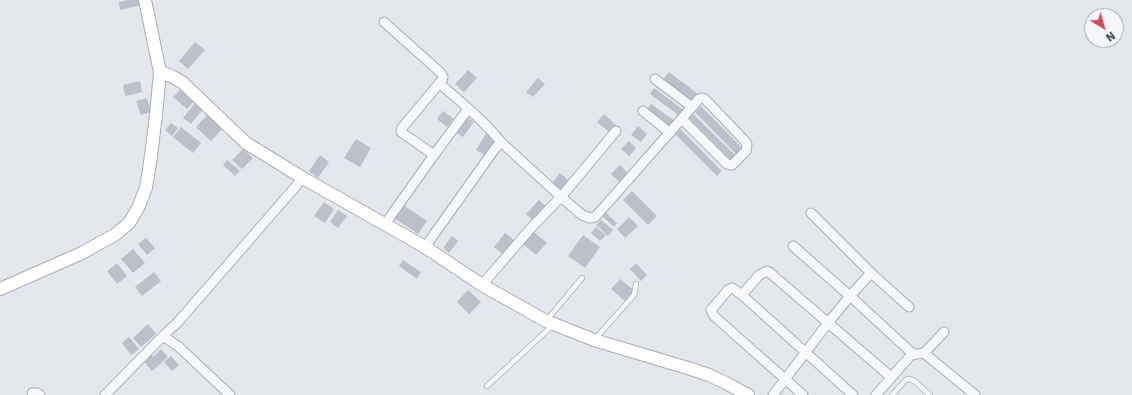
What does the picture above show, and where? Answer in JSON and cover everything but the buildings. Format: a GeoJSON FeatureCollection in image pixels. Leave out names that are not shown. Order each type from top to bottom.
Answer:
{"type":"FeatureCollection","features":[{"type":"Feature","properties":{"kind":"street"},"geometry":{"type":"LineString","coordinates":[[0,289],[82,253],[116,234],[129,223],[138,208],[146,188],[160,72],[145,0]]}},
{"type":"Feature","properties":{"kind":"street"},"geometry":{"type":"LineString","coordinates":[[384,22],[440,73],[442,77],[439,83],[402,128],[401,132],[434,155]]}},
{"type":"Feature","properties":{"kind":"street"},"geometry":{"type":"LineString","coordinates":[[160,72],[182,82],[246,144],[425,247],[482,284],[550,323],[594,340],[703,373],[726,382],[748,395]]}},
{"type":"Feature","properties":{"kind":"street"},"geometry":{"type":"LineString","coordinates":[[655,79],[692,107]]}},
{"type":"Feature","properties":{"kind":"street"},"geometry":{"type":"LineString","coordinates":[[439,83],[495,134],[501,142],[561,198],[582,215],[590,218],[596,217],[699,99],[706,99],[744,140],[747,144],[746,151],[732,165],[727,164],[682,119]]}},
{"type":"Feature","properties":{"kind":"street"},"geometry":{"type":"LineString","coordinates":[[385,224],[468,109]]}},
{"type":"Feature","properties":{"kind":"street"},"geometry":{"type":"LineString","coordinates":[[643,111],[670,133]]}},
{"type":"Feature","properties":{"kind":"street"},"geometry":{"type":"LineString","coordinates":[[482,284],[531,228],[561,198],[616,131]]}},
{"type":"Feature","properties":{"kind":"street"},"geometry":{"type":"LineString","coordinates":[[425,247],[501,142]]}},
{"type":"Feature","properties":{"kind":"street"},"geometry":{"type":"LineString","coordinates":[[105,395],[178,322],[303,178]]}},
{"type":"Feature","properties":{"kind":"street"},"geometry":{"type":"LineString","coordinates":[[811,213],[871,273],[909,307]]}},
{"type":"Feature","properties":{"kind":"street"},"geometry":{"type":"LineString","coordinates":[[793,246],[850,296],[912,354]]}},
{"type":"Feature","properties":{"kind":"street"},"geometry":{"type":"LineString","coordinates":[[742,295],[759,275],[767,271],[891,377]]}},
{"type":"Feature","properties":{"kind":"street"},"geometry":{"type":"LineString","coordinates":[[773,395],[828,323],[871,273]]}},
{"type":"Feature","properties":{"kind":"street"},"geometry":{"type":"LineString","coordinates":[[803,395],[714,316],[711,310],[728,290],[734,288],[853,395]]}},
{"type":"Feature","properties":{"kind":"street"},"geometry":{"type":"LineString","coordinates":[[876,395],[912,354],[924,353],[944,332]]}},
{"type":"Feature","properties":{"kind":"street"},"geometry":{"type":"LineString","coordinates":[[163,336],[179,348],[230,395]]}},
{"type":"Feature","properties":{"kind":"street"},"geometry":{"type":"LineString","coordinates":[[924,353],[975,395]]}},
{"type":"Feature","properties":{"kind":"lane"},"geometry":{"type":"LineString","coordinates":[[487,386],[550,323],[582,278]]}},
{"type":"Feature","properties":{"kind":"lane"},"geometry":{"type":"LineString","coordinates":[[594,340],[634,295],[636,284]]}},
{"type":"Feature","properties":{"kind":"lane"},"geometry":{"type":"LineString","coordinates":[[892,395],[907,379],[913,380],[930,395]]}}]}
